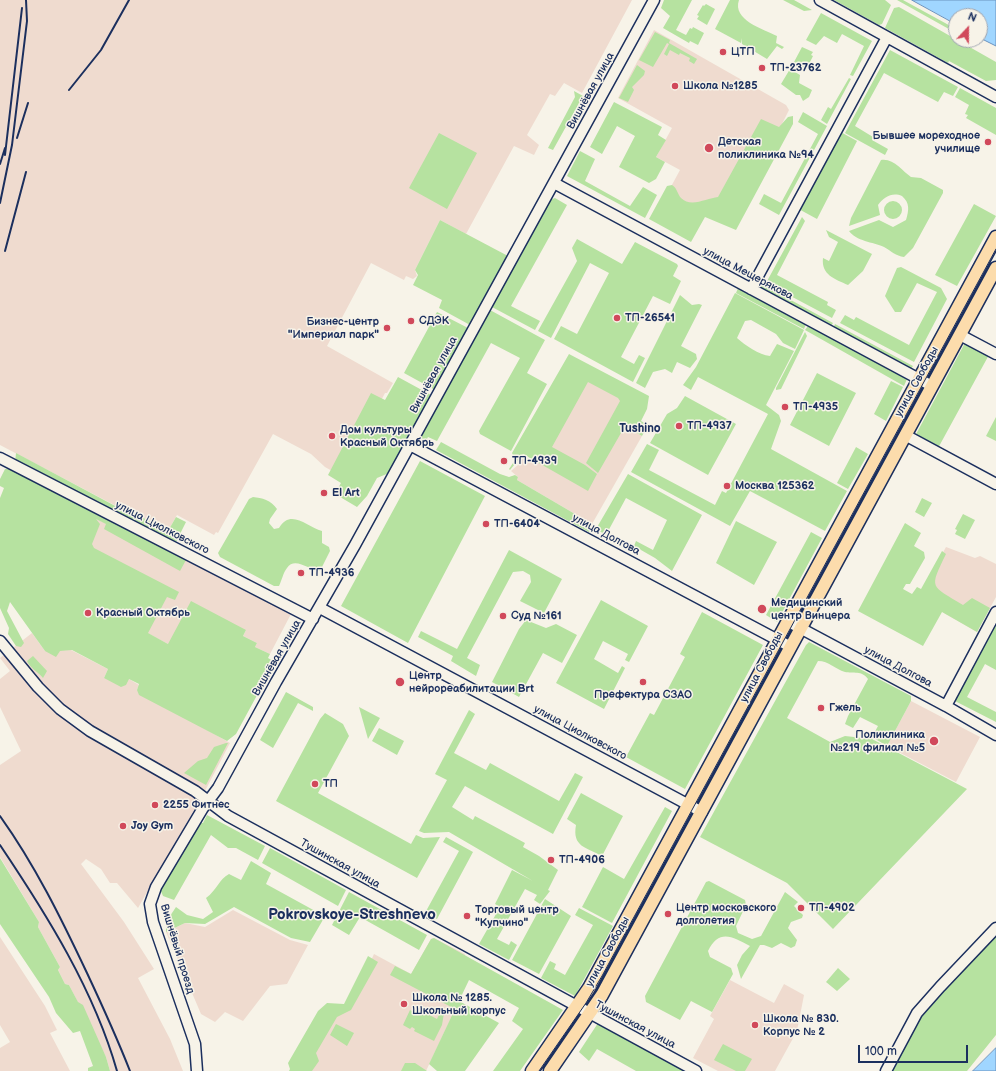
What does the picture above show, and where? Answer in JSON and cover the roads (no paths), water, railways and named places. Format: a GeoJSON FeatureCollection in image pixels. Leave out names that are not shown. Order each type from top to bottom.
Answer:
{"type":"FeatureCollection","features":[{"type":"Feature","properties":{"kind":"main road","name":"улица Свободы"},"geometry":{"type":"LineString","coordinates":[[532,1071],[577,1007],[996,237]]}},
{"type":"Feature","properties":{"kind":"main road","name":"улица Свободы"},"geometry":{"type":"LineString","coordinates":[[550,1071],[590,1014],[702,812],[996,268]]}},
{"type":"Feature","properties":{"kind":"street","name":"Вишнёвая улица"},"geometry":{"type":"LineString","coordinates":[[209,801],[218,788],[274,686],[314,619],[654,0]]}},
{"type":"Feature","properties":{"kind":"street"},"geometry":{"type":"LineString","coordinates":[[820,0],[996,97]]}},
{"type":"Feature","properties":{"kind":"street"},"geometry":{"type":"LineString","coordinates":[[751,289],[887,37]]}},
{"type":"Feature","properties":{"kind":"street","name":"улица Мещерякова"},"geometry":{"type":"LineString","coordinates":[[554,183],[932,386]]}},
{"type":"Feature","properties":{"kind":"street"},"geometry":{"type":"LineString","coordinates":[[960,335],[996,354]]}},
{"type":"Feature","properties":{"kind":"street"},"geometry":{"type":"LineString","coordinates":[[905,435],[996,484]]}},
{"type":"Feature","properties":{"kind":"street","name":"улица Долгова"},"geometry":{"type":"LineString","coordinates":[[410,445],[791,647]]}},
{"type":"Feature","properties":{"kind":"street","name":"улица Циолковского"},"geometry":{"type":"LineString","coordinates":[[0,458],[314,619]]}},
{"type":"Feature","properties":{"kind":"street","name":"улица Циолковского"},"geometry":{"type":"LineString","coordinates":[[320,608],[702,812]]}},
{"type":"Feature","properties":{"kind":"street"},"geometry":{"type":"LineString","coordinates":[[946,706],[996,612]]}},
{"type":"Feature","properties":{"kind":"street","name":"улица Долгова"},"geometry":{"type":"LineString","coordinates":[[787,621],[946,706],[996,735]]}},
{"type":"Feature","properties":{"kind":"street","name":"Тушинская улица"},"geometry":{"type":"LineString","coordinates":[[0,641],[38,687],[60,709],[90,731],[174,778],[209,801],[228,816],[696,1071]]}},
{"type":"Feature","properties":{"kind":"street","name":"Вишнёвый проезд"},"geometry":{"type":"LineString","coordinates":[[197,1071],[194,1044],[153,922],[150,904],[156,887],[203,808],[209,801]]}},
{"type":"Feature","properties":{"kind":"street"},"geometry":{"type":"LineString","coordinates":[[886,1071],[918,1013],[940,987],[996,928]]}},
{"type":"Feature","properties":{"kind":"water"},"geometry":{"type":"Polygon","coordinates":[[[912,0],[996,0],[996,46],[988,42],[988,8],[948,8],[948,20],[912,0]]]}},
{"type":"Feature","properties":{"kind":"water"},"geometry":{"type":"Polygon","coordinates":[[[996,1048],[996,1071],[973,1071],[996,1048]]]}},
{"type":"Feature","properties":{"kind":"tram line"},"geometry":{"type":"LineString","coordinates":[[539,1071],[586,1003],[602,976],[996,249]]}},
{"type":"Feature","properties":{"kind":"railway"},"geometry":{"type":"LineString","coordinates":[[0,203],[12,145],[27,21],[26,0]]}},
{"type":"Feature","properties":{"kind":"railway"},"geometry":{"type":"LineString","coordinates":[[69,90],[101,50],[129,0]]}},
{"type":"Feature","properties":{"kind":"railway"},"geometry":{"type":"LineString","coordinates":[[5,155],[22,8]]}},
{"type":"Feature","properties":{"kind":"railway"},"geometry":{"type":"LineString","coordinates":[[17,138],[28,103]]}},
{"type":"Feature","properties":{"kind":"railway"},"geometry":{"type":"LineString","coordinates":[[0,164],[5,148]]}},
{"type":"Feature","properties":{"kind":"railway"},"geometry":{"type":"LineString","coordinates":[[5,251],[26,172]]}},
{"type":"Feature","properties":{"kind":"railway"},"geometry":{"type":"LineString","coordinates":[[0,816],[25,853],[57,912],[115,1034],[130,1071]]}},
{"type":"Feature","properties":{"kind":"railway"},"geometry":{"type":"LineString","coordinates":[[0,845],[35,898],[68,954],[96,1011],[117,1071]]}},
{"type":"Feature","properties":{"kind":"place","name":"ЦТП"},"geometry":{"type":"Point","coordinates":[723,52]}},
{"type":"Feature","properties":{"kind":"place","name":"ТП-23762"},"geometry":{"type":"Point","coordinates":[762,68]}},
{"type":"Feature","properties":{"kind":"place","name":"Школа №1285"},"geometry":{"type":"Point","coordinates":[675,86]}},
{"type":"Feature","properties":{"kind":"place","name":"Бывшее мореходное училище"},"geometry":{"type":"Point","coordinates":[988,142]}},
{"type":"Feature","properties":{"kind":"place","name":"Детская поликлиника №94"},"geometry":{"type":"Point","coordinates":[709,148]}},
{"type":"Feature","properties":{"kind":"place","name":"ТП-26541"},"geometry":{"type":"Point","coordinates":[617,318]}},
{"type":"Feature","properties":{"kind":"place","name":"СДЭК"},"geometry":{"type":"Point","coordinates":[411,321]}},
{"type":"Feature","properties":{"kind":"place","name":"Бизнес-центр \"Империал парк\""},"geometry":{"type":"Point","coordinates":[387,328]}},
{"type":"Feature","properties":{"kind":"place","name":"ТП-4935"},"geometry":{"type":"Point","coordinates":[785,407]}},
{"type":"Feature","properties":{"kind":"place","name":"ТП-4937"},"geometry":{"type":"Point","coordinates":[679,426]}},
{"type":"Feature","properties":{"kind":"place","name":"Дом культуры Красный Октябрь"},"geometry":{"type":"Point","coordinates":[332,436]}},
{"type":"Feature","properties":{"kind":"place","name":"ТП-4939"},"geometry":{"type":"Point","coordinates":[504,461]}},
{"type":"Feature","properties":{"kind":"place","name":"Москва 125362"},"geometry":{"type":"Point","coordinates":[727,486]}},
{"type":"Feature","properties":{"kind":"place","name":"El Art"},"geometry":{"type":"Point","coordinates":[324,493]}},
{"type":"Feature","properties":{"kind":"place","name":"ТП-6404"},"geometry":{"type":"Point","coordinates":[486,524]}},
{"type":"Feature","properties":{"kind":"place","name":"ТП-4936"},"geometry":{"type":"Point","coordinates":[301,573]}},
{"type":"Feature","properties":{"kind":"place","name":"Медицинский центр Винцера"},"geometry":{"type":"Point","coordinates":[762,609]}},
{"type":"Feature","properties":{"kind":"place","name":"Красный Октябрь"},"geometry":{"type":"Point","coordinates":[88,613]}},
{"type":"Feature","properties":{"kind":"place","name":"Суд №161"},"geometry":{"type":"Point","coordinates":[503,616]}},
{"type":"Feature","properties":{"kind":"place","name":"Центр нейрореабилитации Brt"},"geometry":{"type":"Point","coordinates":[400,682]}},
{"type":"Feature","properties":{"kind":"place","name":"Префектура СЗАО"},"geometry":{"type":"Point","coordinates":[643,682]}},
{"type":"Feature","properties":{"kind":"place","name":"Гжель"},"geometry":{"type":"Point","coordinates":[821,708]}},
{"type":"Feature","properties":{"kind":"place","name":"Поликлиника №219 филиал №5"},"geometry":{"type":"Point","coordinates":[934,741]}},
{"type":"Feature","properties":{"kind":"place","name":"ТП"},"geometry":{"type":"Point","coordinates":[315,784]}},
{"type":"Feature","properties":{"kind":"place","name":"2255 Фитнес"},"geometry":{"type":"Point","coordinates":[155,805]}},
{"type":"Feature","properties":{"kind":"place","name":"Joy Gym"},"geometry":{"type":"Point","coordinates":[123,826]}},
{"type":"Feature","properties":{"kind":"place","name":"ТП-4906"},"geometry":{"type":"Point","coordinates":[551,860]}},
{"type":"Feature","properties":{"kind":"place","name":"ТП-4902"},"geometry":{"type":"Point","coordinates":[801,908]}},
{"type":"Feature","properties":{"kind":"place","name":"Центр московского долголетия"},"geometry":{"type":"Point","coordinates":[668,914]}},
{"type":"Feature","properties":{"kind":"place","name":"Торговый центр \"Купчино\""},"geometry":{"type":"Point","coordinates":[467,916]}},
{"type":"Feature","properties":{"kind":"place","name":"Школа № 1285. Школьный корпус"},"geometry":{"type":"Point","coordinates":[404,1004]}},
{"type":"Feature","properties":{"kind":"place","name":"Школа № 830. Корпус № 2"},"geometry":{"type":"Point","coordinates":[755,1025]}},
{"type":"Feature","properties":{"kind":"district","name":"Tushino"},"geometry":{"type":"Point","coordinates":[640,429]}},
{"type":"Feature","properties":{"kind":"district","name":"Pokrovskoye-Streshnevo"},"geometry":{"type":"Point","coordinates":[352,915]}}]}
